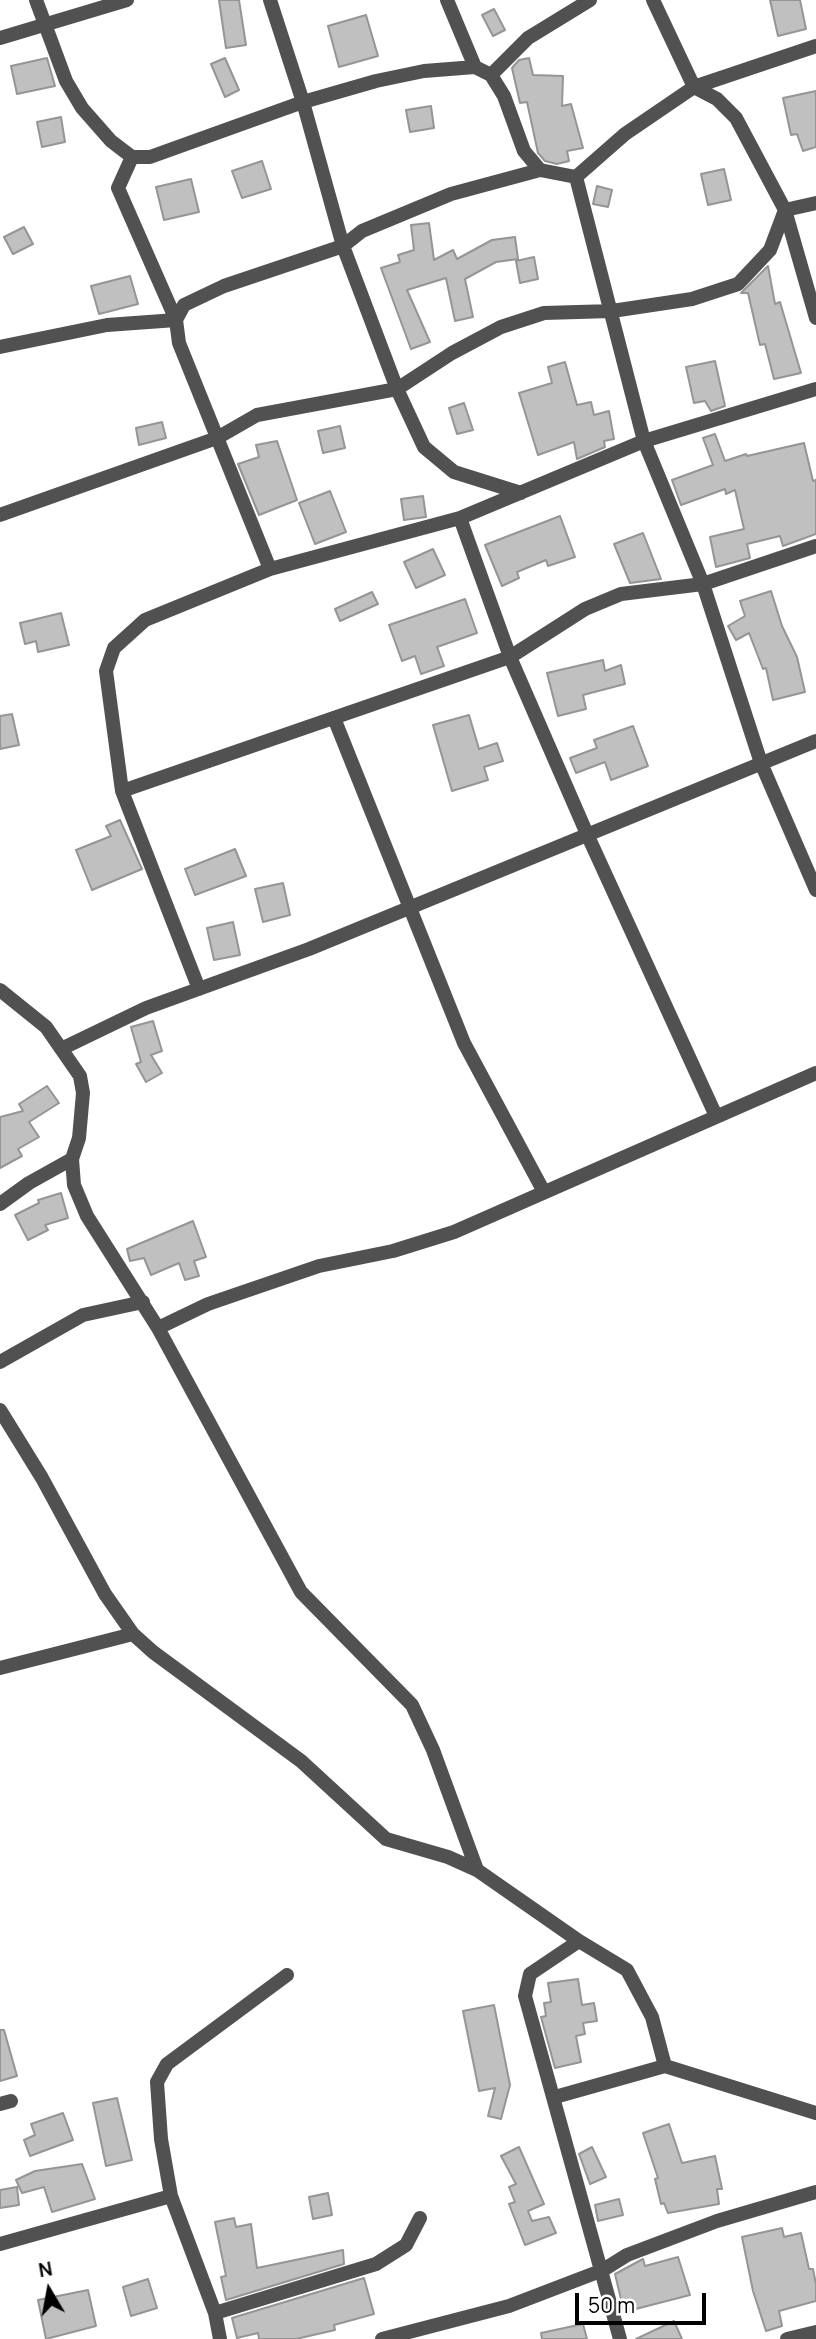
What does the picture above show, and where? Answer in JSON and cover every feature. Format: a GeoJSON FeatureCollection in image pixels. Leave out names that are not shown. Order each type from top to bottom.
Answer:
{"type":"FeatureCollection","features":[{"type":"Feature","properties":{"kind":"street"},"geometry":{"type":"LineString","coordinates":[[36,0],[66,81],[82,107],[111,141],[132,158],[150,156],[303,102],[424,71],[475,67],[491,75],[504,96],[524,151],[540,170]]}},
{"type":"Feature","properties":{"kind":"street"},"geometry":{"type":"LineString","coordinates":[[0,38],[127,0]]}},
{"type":"Feature","properties":{"kind":"street"},"geometry":{"type":"LineString","coordinates":[[270,0],[303,102],[343,246],[397,389],[424,447],[454,472],[521,493]]}},
{"type":"Feature","properties":{"kind":"street"},"geometry":{"type":"LineString","coordinates":[[447,0],[475,67]]}},
{"type":"Feature","properties":{"kind":"street"},"geometry":{"type":"LineString","coordinates":[[491,75],[528,38],[590,0]]}},
{"type":"Feature","properties":{"kind":"street"},"geometry":{"type":"LineString","coordinates":[[653,0],[694,87],[717,99],[736,118],[785,209],[816,318]]}},
{"type":"Feature","properties":{"kind":"street"},"geometry":{"type":"LineString","coordinates":[[576,177],[625,134],[694,87],[816,46]]}},
{"type":"Feature","properties":{"kind":"street"},"geometry":{"type":"LineString","coordinates":[[132,158],[118,188],[176,320],[179,343],[270,569]]}},
{"type":"Feature","properties":{"kind":"street"},"geometry":{"type":"LineString","coordinates":[[176,320],[184,305],[224,286],[343,246],[362,231],[452,194],[540,170],[576,177]]}},
{"type":"Feature","properties":{"kind":"street"},"geometry":{"type":"LineString","coordinates":[[576,177],[644,441],[703,584],[761,763],[816,890]]}},
{"type":"Feature","properties":{"kind":"street"},"geometry":{"type":"LineString","coordinates":[[785,209],[816,203]]}},
{"type":"Feature","properties":{"kind":"street"},"geometry":{"type":"LineString","coordinates":[[0,516],[217,438],[257,415],[397,389],[452,353],[501,327],[544,313],[612,311],[692,299],[738,284],[770,250],[785,209]]}},
{"type":"Feature","properties":{"kind":"street"},"geometry":{"type":"LineString","coordinates":[[0,347],[107,325],[176,320]]}},
{"type":"Feature","properties":{"kind":"street"},"geometry":{"type":"LineString","coordinates":[[199,989],[122,791],[106,671],[114,648],[145,620],[270,569],[460,518],[644,441],[816,388]]}},
{"type":"Feature","properties":{"kind":"street"},"geometry":{"type":"LineString","coordinates":[[460,518],[510,657],[587,834],[716,1116]]}},
{"type":"Feature","properties":{"kind":"street"},"geometry":{"type":"LineString","coordinates":[[122,791],[510,657],[584,609],[621,594],[703,584],[816,546]]}},
{"type":"Feature","properties":{"kind":"street"},"geometry":{"type":"LineString","coordinates":[[334,718],[464,1042],[544,1192]]}},
{"type":"Feature","properties":{"kind":"street"},"geometry":{"type":"LineString","coordinates":[[61,1049],[146,1008],[309,949],[816,741]]}},
{"type":"Feature","properties":{"kind":"street"},"geometry":{"type":"LineString","coordinates":[[0,989],[46,1027],[80,1076],[83,1093],[79,1138],[72,1159],[74,1185],[87,1216],[158,1328],[301,1592],[412,1705],[433,1750],[477,1870]]}},
{"type":"Feature","properties":{"kind":"street"},"geometry":{"type":"LineString","coordinates":[[158,1328],[208,1304],[319,1266],[393,1251],[454,1232],[816,1073]]}},
{"type":"Feature","properties":{"kind":"street"},"geometry":{"type":"LineString","coordinates":[[0,1204],[29,1183],[72,1159]]}},
{"type":"Feature","properties":{"kind":"street"},"geometry":{"type":"LineString","coordinates":[[0,1362],[83,1315],[143,1302]]}},
{"type":"Feature","properties":{"kind":"street"},"geometry":{"type":"LineString","coordinates":[[0,1410],[42,1478],[105,1594],[133,1634],[153,1652],[302,1761],[386,1839],[448,1857],[477,1870],[579,1941],[627,1970],[652,2017],[665,2066]]}},
{"type":"Feature","properties":{"kind":"street"},"geometry":{"type":"LineString","coordinates":[[0,1668],[133,1634]]}},
{"type":"Feature","properties":{"kind":"street"},"geometry":{"type":"LineString","coordinates":[[579,1941],[530,1974],[525,1996],[620,2339]]}},
{"type":"Feature","properties":{"kind":"street"},"geometry":{"type":"LineString","coordinates":[[220,2339],[215,2313],[171,2196],[160,2139],[157,2082],[167,2064],[288,1975]]}},
{"type":"Feature","properties":{"kind":"street"},"geometry":{"type":"LineString","coordinates":[[555,2098],[665,2066],[816,2113]]}},
{"type":"Feature","properties":{"kind":"street"},"geometry":{"type":"LineString","coordinates":[[382,2339],[423,2334],[509,2306],[603,2270],[627,2255],[717,2221],[816,2192]]}},
{"type":"Feature","properties":{"kind":"street"},"geometry":{"type":"LineString","coordinates":[[0,2244],[171,2196]]}},
{"type":"Feature","properties":{"kind":"street"},"geometry":{"type":"LineString","coordinates":[[215,2313],[376,2264],[406,2245],[420,2218]]}},
{"type":"Feature","properties":{"kind":"street"},"geometry":{"type":"LineString","coordinates":[[787,2339],[816,2332]]}},
{"type":"Feature","properties":{"kind":"building"},"geometry":{"type":"Polygon","coordinates":[[[219,0],[239,0],[246,45],[226,48],[219,0]]]}},
{"type":"Feature","properties":{"kind":"building"},"geometry":{"type":"Polygon","coordinates":[[[770,0],[800,0],[806,29],[778,36],[770,0]]]}},
{"type":"Feature","properties":{"kind":"building"},"geometry":{"type":"Polygon","coordinates":[[[494,9],[505,30],[493,36],[482,15],[494,9]]]}},
{"type":"Feature","properties":{"kind":"building"},"geometry":{"type":"Polygon","coordinates":[[[366,15],[378,56],[339,67],[328,26],[366,15]]]}},
{"type":"Feature","properties":{"kind":"building"},"geometry":{"type":"Polygon","coordinates":[[[47,58],[55,86],[17,94],[11,66],[47,58]]]}},
{"type":"Feature","properties":{"kind":"building"},"geometry":{"type":"Polygon","coordinates":[[[225,58],[239,90],[225,97],[211,64],[225,58]]]}},
{"type":"Feature","properties":{"kind":"building"},"geometry":{"type":"Polygon","coordinates":[[[529,58],[533,75],[563,76],[562,106],[571,104],[583,148],[567,151],[569,161],[557,164],[545,161],[538,153],[527,102],[520,103],[512,68],[519,60],[529,58]]]}},
{"type":"Feature","properties":{"kind":"building"},"geometry":{"type":"Polygon","coordinates":[[[816,91],[816,147],[803,151],[797,134],[791,135],[783,98],[816,91]]]}},
{"type":"Feature","properties":{"kind":"building"},"geometry":{"type":"Polygon","coordinates":[[[431,106],[434,128],[410,132],[406,110],[431,106]]]}},
{"type":"Feature","properties":{"kind":"building"},"geometry":{"type":"Polygon","coordinates":[[[61,117],[65,142],[42,147],[37,122],[61,117]]]}},
{"type":"Feature","properties":{"kind":"building"},"geometry":{"type":"Polygon","coordinates":[[[262,161],[271,189],[242,198],[232,171],[262,161]]]}},
{"type":"Feature","properties":{"kind":"building"},"geometry":{"type":"Polygon","coordinates":[[[724,169],[731,200],[708,205],[701,174],[724,169]]]}},
{"type":"Feature","properties":{"kind":"building"},"geometry":{"type":"Polygon","coordinates":[[[191,179],[199,212],[164,220],[156,187],[191,179]]]}},
{"type":"Feature","properties":{"kind":"building"},"geometry":{"type":"Polygon","coordinates":[[[597,186],[612,190],[608,207],[593,204],[597,186]]]}},
{"type":"Feature","properties":{"kind":"building"},"geometry":{"type":"Polygon","coordinates":[[[429,223],[434,260],[453,250],[457,259],[492,240],[515,237],[518,259],[496,262],[465,279],[473,317],[455,321],[446,278],[407,290],[430,342],[411,349],[381,268],[400,262],[398,255],[414,250],[411,225],[429,223]]]}},
{"type":"Feature","properties":{"kind":"building"},"geometry":{"type":"Polygon","coordinates":[[[24,227],[33,244],[13,254],[4,237],[24,227]]]}},
{"type":"Feature","properties":{"kind":"building"},"geometry":{"type":"Polygon","coordinates":[[[534,257],[538,279],[520,283],[516,261],[534,257]]]}},
{"type":"Feature","properties":{"kind":"building"},"geometry":{"type":"Polygon","coordinates":[[[768,266],[775,304],[780,302],[801,373],[774,379],[765,344],[760,345],[748,293],[741,293],[768,266]]]}},
{"type":"Feature","properties":{"kind":"building"},"geometry":{"type":"Polygon","coordinates":[[[130,276],[138,304],[99,314],[91,286],[130,276]]]}},
{"type":"Feature","properties":{"kind":"building"},"geometry":{"type":"Polygon","coordinates":[[[715,361],[725,406],[711,411],[705,401],[694,403],[686,367],[715,361]]]}},
{"type":"Feature","properties":{"kind":"building"},"geometry":{"type":"Polygon","coordinates":[[[565,362],[577,405],[591,402],[594,415],[609,411],[614,439],[604,441],[605,447],[577,459],[574,442],[538,455],[519,393],[552,383],[548,367],[565,362]]]}},
{"type":"Feature","properties":{"kind":"building"},"geometry":{"type":"Polygon","coordinates":[[[464,403],[473,430],[457,434],[449,408],[464,403]]]}},
{"type":"Feature","properties":{"kind":"building"},"geometry":{"type":"Polygon","coordinates":[[[162,422],[166,438],[139,445],[136,428],[162,422]]]}},
{"type":"Feature","properties":{"kind":"building"},"geometry":{"type":"Polygon","coordinates":[[[340,426],[345,448],[323,453],[318,431],[340,426]]]}},
{"type":"Feature","properties":{"kind":"building"},"geometry":{"type":"Polygon","coordinates":[[[715,434],[725,461],[746,454],[747,456],[804,443],[813,481],[816,480],[816,534],[783,546],[780,536],[747,544],[750,558],[716,567],[710,537],[744,529],[735,490],[726,494],[725,489],[681,505],[672,480],[713,465],[703,438],[715,434]]]}},
{"type":"Feature","properties":{"kind":"building"},"geometry":{"type":"Polygon","coordinates":[[[277,441],[297,500],[259,515],[238,464],[259,457],[256,445],[277,441]]]}},
{"type":"Feature","properties":{"kind":"building"},"geometry":{"type":"Polygon","coordinates":[[[330,491],[346,532],[315,544],[299,503],[330,491]]]}},
{"type":"Feature","properties":{"kind":"building"},"geometry":{"type":"Polygon","coordinates":[[[423,496],[426,517],[404,520],[401,499],[423,496]]]}},
{"type":"Feature","properties":{"kind":"building"},"geometry":{"type":"Polygon","coordinates":[[[560,516],[575,557],[548,566],[546,560],[517,572],[519,578],[502,586],[485,545],[560,516]]]}},
{"type":"Feature","properties":{"kind":"building"},"geometry":{"type":"Polygon","coordinates":[[[643,533],[661,579],[630,583],[614,544],[643,533]]]}},
{"type":"Feature","properties":{"kind":"building"},"geometry":{"type":"Polygon","coordinates":[[[433,549],[445,575],[416,588],[404,562],[433,549]]]}},
{"type":"Feature","properties":{"kind":"building"},"geometry":{"type":"Polygon","coordinates":[[[771,591],[782,626],[797,657],[805,692],[773,700],[766,668],[763,669],[749,633],[736,640],[728,626],[745,616],[740,601],[771,591]]]}},
{"type":"Feature","properties":{"kind":"building"},"geometry":{"type":"Polygon","coordinates":[[[372,592],[378,604],[340,621],[335,609],[372,592]]]}},
{"type":"Feature","properties":{"kind":"building"},"geometry":{"type":"Polygon","coordinates":[[[465,599],[477,633],[437,647],[444,666],[421,674],[415,656],[402,661],[389,625],[465,599]]]}},
{"type":"Feature","properties":{"kind":"building"},"geometry":{"type":"Polygon","coordinates":[[[61,613],[69,645],[38,652],[36,641],[25,644],[20,623],[61,613]]]}},
{"type":"Feature","properties":{"kind":"building"},"geometry":{"type":"Polygon","coordinates":[[[603,660],[605,671],[621,665],[625,684],[583,695],[586,709],[558,716],[547,673],[603,660]]]}},
{"type":"Feature","properties":{"kind":"building"},"geometry":{"type":"Polygon","coordinates":[[[12,714],[19,745],[0,749],[0,716],[12,714]]]}},
{"type":"Feature","properties":{"kind":"building"},"geometry":{"type":"Polygon","coordinates":[[[469,715],[479,749],[497,743],[503,761],[484,767],[488,780],[452,791],[433,725],[469,715]]]}},
{"type":"Feature","properties":{"kind":"building"},"geometry":{"type":"Polygon","coordinates":[[[633,726],[648,766],[611,780],[605,762],[576,773],[570,758],[597,748],[594,740],[633,726]]]}},
{"type":"Feature","properties":{"kind":"building"},"geometry":{"type":"Polygon","coordinates":[[[120,820],[142,869],[92,890],[76,850],[111,836],[106,826],[120,820]]]}},
{"type":"Feature","properties":{"kind":"building"},"geometry":{"type":"Polygon","coordinates":[[[235,849],[246,876],[195,895],[185,869],[235,849]]]}},
{"type":"Feature","properties":{"kind":"building"},"geometry":{"type":"Polygon","coordinates":[[[283,883],[290,915],[263,922],[255,889],[283,883]]]}},
{"type":"Feature","properties":{"kind":"building"},"geometry":{"type":"Polygon","coordinates":[[[233,922],[240,955],[214,960],[207,928],[233,922]]]}},
{"type":"Feature","properties":{"kind":"building"},"geometry":{"type":"Polygon","coordinates":[[[153,1021],[162,1051],[151,1055],[162,1073],[146,1082],[136,1064],[141,1062],[131,1027],[153,1021]]]}},
{"type":"Feature","properties":{"kind":"building"},"geometry":{"type":"Polygon","coordinates":[[[47,1086],[59,1103],[29,1122],[39,1137],[18,1149],[22,1156],[0,1168],[0,1117],[23,1111],[19,1104],[47,1086]]]}},
{"type":"Feature","properties":{"kind":"building"},"geometry":{"type":"Polygon","coordinates":[[[61,1193],[68,1218],[45,1225],[48,1230],[28,1240],[15,1215],[39,1203],[38,1200],[61,1193]]]}},
{"type":"Feature","properties":{"kind":"building"},"geometry":{"type":"Polygon","coordinates":[[[193,1221],[206,1257],[194,1261],[199,1276],[185,1280],[179,1263],[151,1275],[144,1258],[130,1261],[127,1249],[193,1221]]]}},
{"type":"Feature","properties":{"kind":"building"},"geometry":{"type":"Polygon","coordinates":[[[578,1979],[582,2005],[594,2003],[597,2021],[583,2023],[585,2034],[576,2036],[581,2062],[555,2068],[541,2017],[546,2016],[544,2003],[551,2002],[548,1983],[578,1979]]]}},
{"type":"Feature","properties":{"kind":"building"},"geometry":{"type":"Polygon","coordinates":[[[494,2005],[510,2085],[501,2119],[488,2116],[495,2088],[479,2091],[463,2011],[494,2005]]]}},
{"type":"Feature","properties":{"kind":"building"},"geometry":{"type":"Polygon","coordinates":[[[0,2030],[4,2030],[17,2076],[0,2081],[0,2030]]]}},
{"type":"Feature","properties":{"kind":"building"},"geometry":{"type":"Polygon","coordinates":[[[117,2098],[132,2160],[106,2166],[93,2103],[117,2098]]]}},
{"type":"Feature","properties":{"kind":"building"},"geometry":{"type":"Polygon","coordinates":[[[63,2113],[73,2140],[30,2156],[24,2140],[35,2135],[31,2124],[63,2113]]]}},
{"type":"Feature","properties":{"kind":"building"},"geometry":{"type":"Polygon","coordinates":[[[669,2124],[682,2163],[715,2156],[722,2189],[717,2189],[719,2204],[668,2213],[664,2203],[661,2204],[655,2179],[658,2178],[643,2133],[669,2124]]]}},
{"type":"Feature","properties":{"kind":"building"},"geometry":{"type":"Polygon","coordinates":[[[519,2147],[544,2204],[528,2211],[532,2221],[549,2217],[556,2233],[525,2245],[509,2204],[515,2202],[509,2187],[516,2184],[501,2156],[519,2147]]]}},
{"type":"Feature","properties":{"kind":"building"},"geometry":{"type":"Polygon","coordinates":[[[592,2147],[606,2177],[590,2184],[579,2154],[592,2147]]]}},
{"type":"Feature","properties":{"kind":"building"},"geometry":{"type":"Polygon","coordinates":[[[82,2164],[95,2199],[52,2212],[44,2187],[22,2193],[16,2180],[35,2171],[82,2164]]]}},
{"type":"Feature","properties":{"kind":"building"},"geometry":{"type":"Polygon","coordinates":[[[17,2187],[19,2205],[0,2208],[0,2190],[17,2187]]]}},
{"type":"Feature","properties":{"kind":"building"},"geometry":{"type":"Polygon","coordinates":[[[328,2193],[332,2215],[313,2219],[309,2197],[328,2193]]]}},
{"type":"Feature","properties":{"kind":"building"},"geometry":{"type":"Polygon","coordinates":[[[619,2199],[623,2215],[598,2221],[595,2205],[619,2199]]]}},
{"type":"Feature","properties":{"kind":"building"},"geometry":{"type":"Polygon","coordinates":[[[234,2218],[236,2227],[251,2224],[257,2268],[343,2250],[344,2264],[226,2300],[221,2277],[226,2276],[215,2222],[234,2218]]]}},
{"type":"Feature","properties":{"kind":"building"},"geometry":{"type":"Polygon","coordinates":[[[782,2228],[784,2237],[801,2233],[809,2269],[813,2269],[816,2301],[779,2311],[782,2326],[766,2331],[753,2291],[742,2237],[782,2228]]]}},
{"type":"Feature","properties":{"kind":"building"},"geometry":{"type":"Polygon","coordinates":[[[678,2257],[690,2295],[624,2312],[615,2274],[643,2259],[645,2266],[678,2257]]]}},
{"type":"Feature","properties":{"kind":"building"},"geometry":{"type":"Polygon","coordinates":[[[364,2278],[374,2314],[334,2325],[335,2330],[296,2339],[259,2339],[258,2333],[237,2338],[232,2318],[364,2278]]]}},
{"type":"Feature","properties":{"kind":"building"},"geometry":{"type":"Polygon","coordinates":[[[148,2279],[157,2308],[131,2316],[123,2287],[148,2279]]]}},
{"type":"Feature","properties":{"kind":"building"},"geometry":{"type":"Polygon","coordinates":[[[88,2290],[96,2326],[46,2339],[38,2300],[88,2290]]]}},
{"type":"Feature","properties":{"kind":"building"},"geometry":{"type":"Polygon","coordinates":[[[674,2321],[682,2339],[636,2339],[674,2321]]]}},
{"type":"Feature","properties":{"kind":"building"},"geometry":{"type":"Polygon","coordinates":[[[583,2324],[587,2339],[542,2339],[541,2333],[583,2324]]]}}]}
